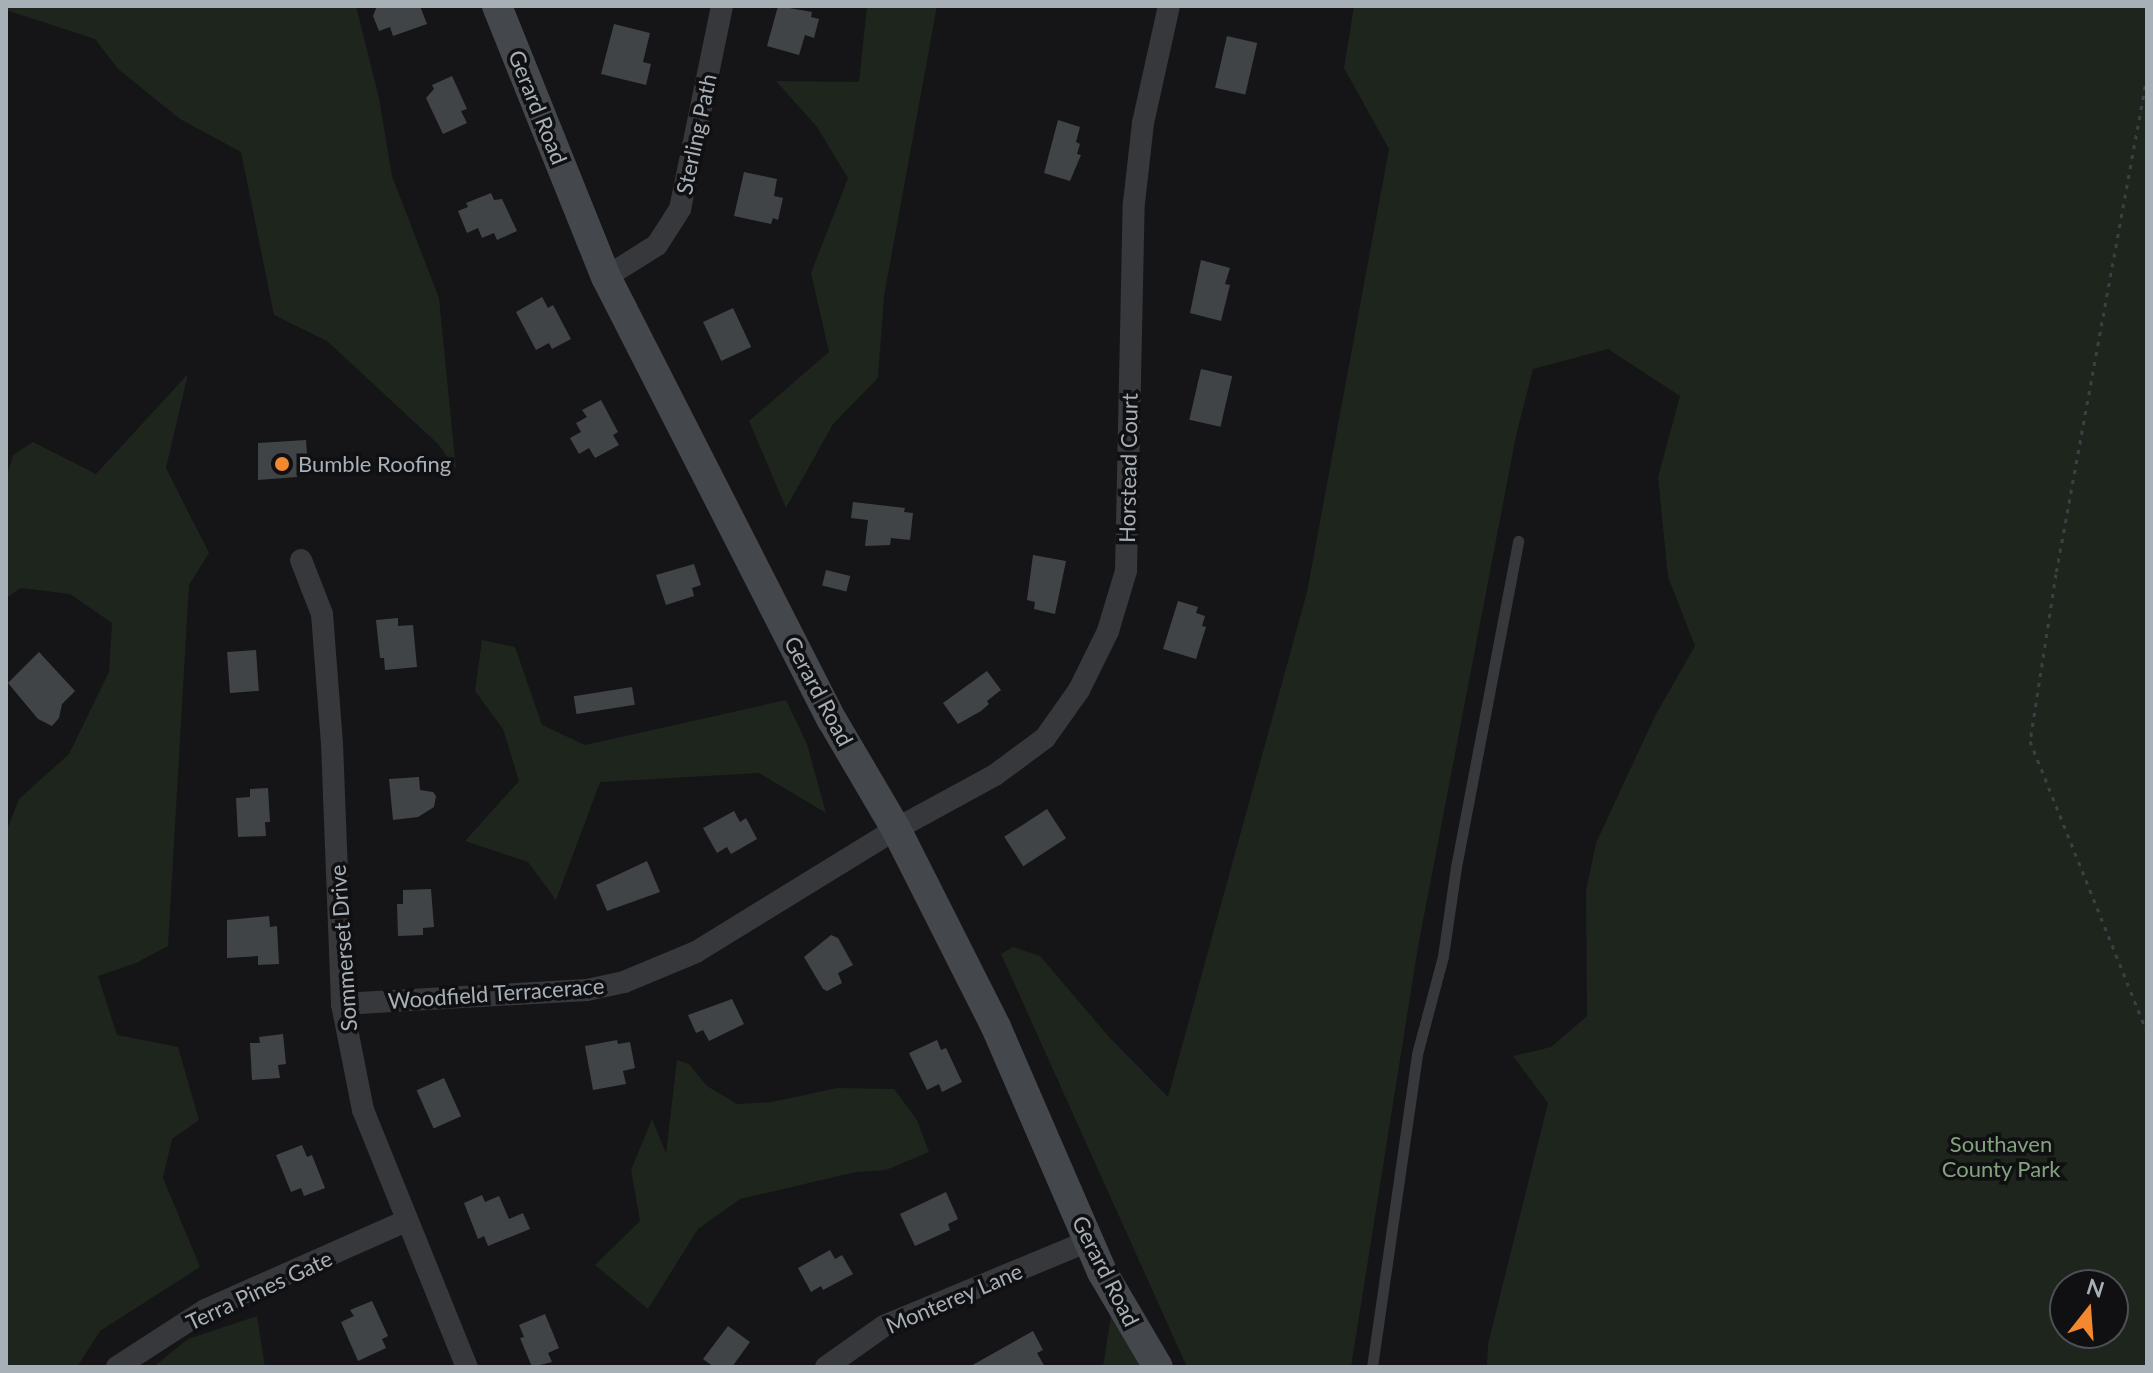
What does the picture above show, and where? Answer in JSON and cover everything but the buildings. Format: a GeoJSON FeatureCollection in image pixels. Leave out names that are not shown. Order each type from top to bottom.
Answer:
{"type":"FeatureCollection","features":[{"type":"Feature","properties":{"kind":"street","name":"Gerard Road"},"geometry":{"type":"LineString","coordinates":[[497,6],[606,277],[832,720],[896,829],[996,1027],[1088,1241],[1158,1367]]}},
{"type":"Feature","properties":{"kind":"street","name":"Sterling Path"},"geometry":{"type":"LineString","coordinates":[[606,277],[657,245],[680,209],[722,6]]}},
{"type":"Feature","properties":{"kind":"street","name":"Horstead Court"},"geometry":{"type":"LineString","coordinates":[[896,829],[995,775],[1045,738],[1079,690],[1108,631],[1126,571],[1134,203],[1143,123],[1169,6]]}},
{"type":"Feature","properties":{"kind":"street","name":"Sommerset Drive"},"geometry":{"type":"LineString","coordinates":[[301,560],[322,614],[332,743],[342,1004],[363,1110],[467,1367]]}},
{"type":"Feature","properties":{"kind":"street","name":"Woodfield Terracerace"},"geometry":{"type":"LineString","coordinates":[[342,1004],[587,990],[624,982],[696,952],[896,829]]}},
{"type":"Feature","properties":{"kind":"street","name":"Terra Pines Gate"},"geometry":{"type":"LineString","coordinates":[[117,1367],[205,1310],[406,1221]]}},
{"type":"Feature","properties":{"kind":"street","name":"Monterey Lane"},"geometry":{"type":"LineString","coordinates":[[826,1367],[884,1326],[1088,1241]]}},
{"type":"Feature","properties":{"kind":"lane"},"geometry":{"type":"LineString","coordinates":[[1372,1367],[1417,1054],[1443,956],[1456,867],[1518,541]]}},
{"type":"Feature","properties":{"kind":"path"},"geometry":{"type":"LineString","coordinates":[[2147,76],[2056,574],[2030,741],[2147,1032]]}},
{"type":"Feature","properties":{"kind":"green space"},"geometry":{"type":"Polygon","coordinates":[[[6,6],[356,6],[379,98],[392,176],[439,298],[456,469],[438,444],[327,341],[274,315],[241,152],[180,119],[118,69],[95,39],[6,10],[6,6]]]}},
{"type":"Feature","properties":{"kind":"green space"},"geometry":{"type":"Polygon","coordinates":[[[867,6],[937,6],[884,296],[878,378],[833,424],[786,508],[749,421],[829,352],[811,273],[848,178],[817,127],[776,81],[859,82],[867,6]]]}},
{"type":"Feature","properties":{"kind":"green space","name":"Southaven County Park"},"geometry":{"type":"Polygon","coordinates":[[[1354,6],[2147,6],[2147,1367],[1487,1367],[1488,1344],[1548,1103],[1513,1056],[1551,1047],[1587,1016],[1586,891],[1596,843],[1655,716],[1695,646],[1668,577],[1658,477],[1680,396],[1608,349],[1533,369],[1516,436],[1418,947],[1351,1367],[1187,1367],[1001,954],[1013,947],[1040,956],[1109,1037],[1168,1097],[1307,592],[1389,149],[1344,68],[1354,6]]]}},
{"type":"Feature","properties":{"kind":"green space"},"geometry":{"type":"Polygon","coordinates":[[[188,374],[166,468],[209,553],[189,585],[168,946],[136,963],[98,976],[117,1035],[178,1047],[199,1120],[172,1139],[163,1178],[200,1267],[100,1331],[77,1367],[6,1367],[6,832],[19,799],[69,754],[109,672],[112,623],[70,594],[21,588],[6,598],[6,479],[13,455],[33,442],[96,474],[188,374]]]}},
{"type":"Feature","properties":{"kind":"green space"},"geometry":{"type":"Polygon","coordinates":[[[482,640],[515,647],[542,725],[585,745],[786,700],[807,744],[826,813],[759,773],[600,782],[556,900],[528,862],[465,841],[519,781],[503,729],[475,691],[482,640]]]}},
{"type":"Feature","properties":{"kind":"green space"},"geometry":{"type":"Polygon","coordinates":[[[677,1060],[689,1064],[707,1086],[737,1104],[772,1102],[837,1088],[894,1089],[917,1120],[929,1152],[886,1170],[856,1172],[740,1199],[698,1229],[648,1309],[595,1265],[640,1221],[631,1170],[652,1119],[666,1153],[677,1060]]]}},
{"type":"Feature","properties":{"kind":"green space"},"geometry":{"type":"Polygon","coordinates":[[[1111,1315],[1141,1367],[1103,1367],[1111,1315]]]}},
{"type":"Feature","properties":{"kind":"green space"},"geometry":{"type":"Polygon","coordinates":[[[257,1316],[265,1367],[153,1367],[188,1339],[257,1316]]]}},
{"type":"Feature","properties":{"kind":"place","name":"Bumble Roofing"},"geometry":{"type":"Point","coordinates":[282,464]}}]}
